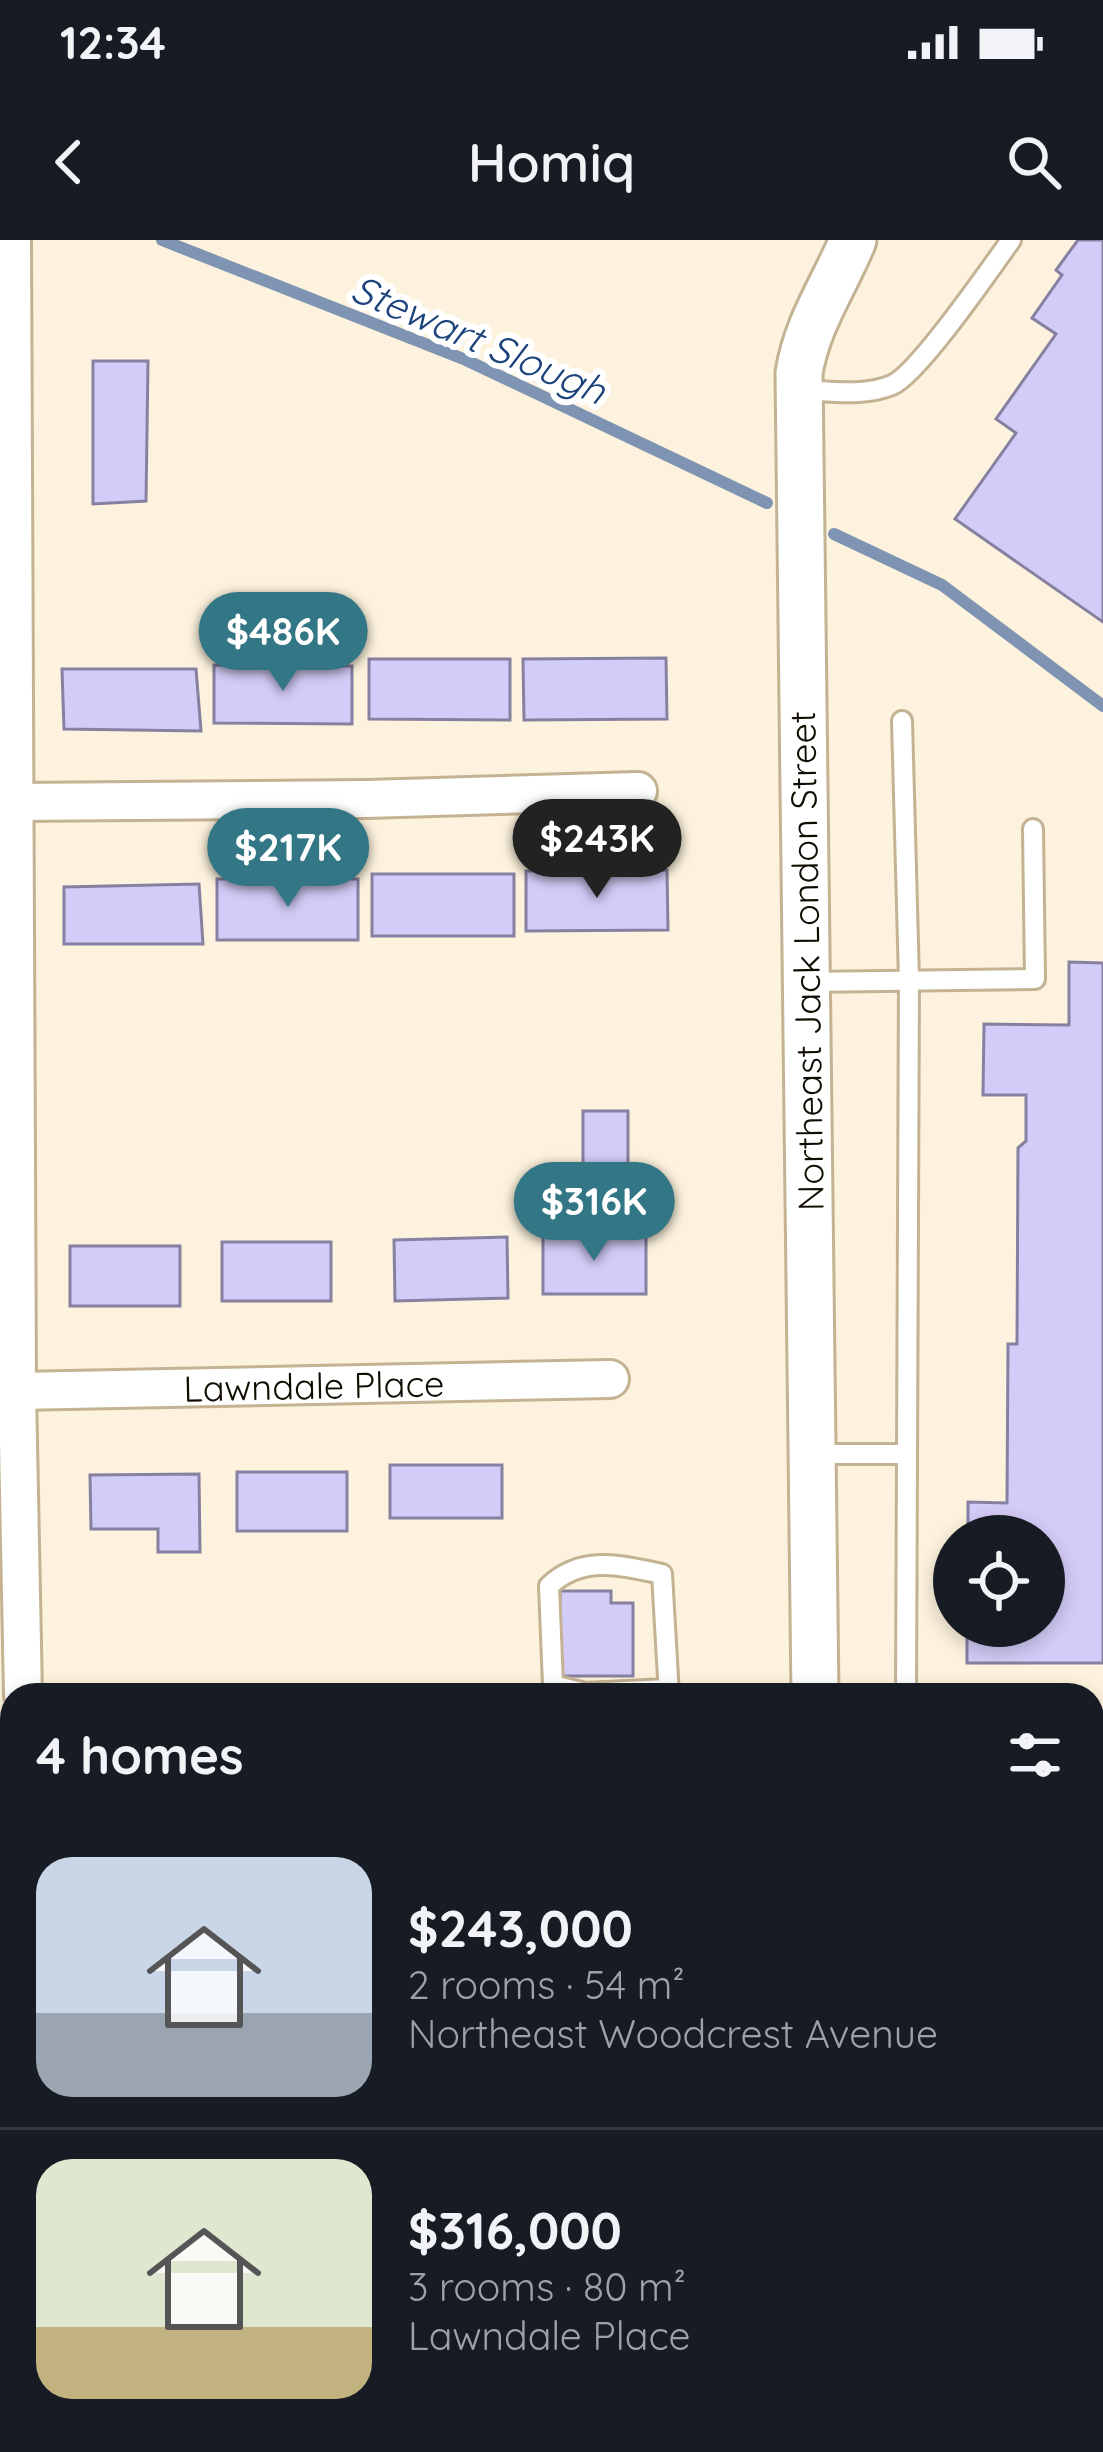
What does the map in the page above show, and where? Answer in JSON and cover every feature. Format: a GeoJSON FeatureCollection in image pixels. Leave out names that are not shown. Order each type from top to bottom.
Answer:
{"type":"FeatureCollection","features":[{"type":"Feature","properties":{"kind":"street"},"geometry":{"type":"LineString","coordinates":[[12,240],[23,1683]]}},
{"type":"Feature","properties":{"kind":"street","name":"Northeast Jack London Street"},"geometry":{"type":"LineString","coordinates":[[815,1683],[799,390],[803,345],[853,240]]}},
{"type":"Feature","properties":{"kind":"street"},"geometry":{"type":"LineString","coordinates":[[16,802],[638,791]]}},
{"type":"Feature","properties":{"kind":"street","name":"Lawndale Place"},"geometry":{"type":"LineString","coordinates":[[17,1391],[610,1379]]}},
{"type":"Feature","properties":{"kind":"lane"},"geometry":{"type":"LineString","coordinates":[[799,390],[858,392],[896,384],[956,317],[1011,240]]}},
{"type":"Feature","properties":{"kind":"lane"},"geometry":{"type":"LineString","coordinates":[[902,721],[909,980],[906,1683]]}},
{"type":"Feature","properties":{"kind":"lane"},"geometry":{"type":"LineString","coordinates":[[806,982],[1035,979],[1033,829]]}},
{"type":"Feature","properties":{"kind":"lane"},"geometry":{"type":"LineString","coordinates":[[812,1454],[908,1454]]}},
{"type":"Feature","properties":{"kind":"lane"},"geometry":{"type":"LineString","coordinates":[[554,1683],[548,1586],[568,1568],[621,1566],[662,1574],[668,1683]]}},
{"type":"Feature","properties":{"kind":"building"},"geometry":{"type":"Polygon","coordinates":[[[1078,240],[1103,240],[1103,622],[955,519],[1016,433],[996,419],[1056,334],[1032,318],[1062,275],[1056,270],[1078,240]]]}},
{"type":"Feature","properties":{"kind":"building"},"geometry":{"type":"Polygon","coordinates":[[[93,361],[148,361],[146,501],[93,504],[93,361]]]}},
{"type":"Feature","properties":{"kind":"building"},"geometry":{"type":"Polygon","coordinates":[[[666,658],[667,719],[524,720],[523,659],[666,658]]]}},
{"type":"Feature","properties":{"kind":"building"},"geometry":{"type":"Polygon","coordinates":[[[369,659],[510,659],[510,720],[369,719],[369,659]]]}},
{"type":"Feature","properties":{"kind":"building"},"geometry":{"type":"Polygon","coordinates":[[[214,665],[352,666],[352,724],[214,723],[214,665]]]}},
{"type":"Feature","properties":{"kind":"building"},"geometry":{"type":"Polygon","coordinates":[[[62,669],[196,669],[201,731],[64,729],[62,669]]]}},
{"type":"Feature","properties":{"kind":"building"},"geometry":{"type":"Polygon","coordinates":[[[667,870],[668,930],[526,931],[526,871],[667,870]]]}},
{"type":"Feature","properties":{"kind":"building"},"geometry":{"type":"Polygon","coordinates":[[[372,874],[514,874],[514,936],[372,936],[372,874]]]}},
{"type":"Feature","properties":{"kind":"building"},"geometry":{"type":"Polygon","coordinates":[[[217,879],[358,879],[358,940],[217,940],[217,879]]]}},
{"type":"Feature","properties":{"kind":"building"},"geometry":{"type":"Polygon","coordinates":[[[199,884],[203,944],[64,944],[64,887],[199,884]]]}},
{"type":"Feature","properties":{"kind":"building"},"geometry":{"type":"Polygon","coordinates":[[[1069,962],[1103,963],[1103,1663],[967,1663],[967,1647],[1065,1647],[1065,1515],[968,1515],[968,1502],[1007,1503],[1008,1344],[1017,1344],[1018,1148],[1026,1141],[1026,1095],[983,1095],[984,1024],[1069,1025],[1069,962]]]}},
{"type":"Feature","properties":{"kind":"building"},"geometry":{"type":"Polygon","coordinates":[[[583,1111],[628,1111],[628,1172],[583,1172],[583,1111]]]}},
{"type":"Feature","properties":{"kind":"building"},"geometry":{"type":"Polygon","coordinates":[[[543,1234],[646,1234],[646,1294],[543,1294],[543,1234]]]}},
{"type":"Feature","properties":{"kind":"building"},"geometry":{"type":"Polygon","coordinates":[[[507,1237],[508,1298],[395,1301],[394,1240],[507,1237]]]}},
{"type":"Feature","properties":{"kind":"building"},"geometry":{"type":"Polygon","coordinates":[[[222,1242],[331,1242],[331,1301],[222,1301],[222,1242]]]}},
{"type":"Feature","properties":{"kind":"building"},"geometry":{"type":"Polygon","coordinates":[[[70,1246],[180,1246],[180,1306],[70,1306],[70,1246]]]}},
{"type":"Feature","properties":{"kind":"building"},"geometry":{"type":"Polygon","coordinates":[[[390,1465],[502,1465],[502,1518],[390,1518],[390,1465]]]}},
{"type":"Feature","properties":{"kind":"building"},"geometry":{"type":"Polygon","coordinates":[[[237,1472],[347,1472],[347,1531],[237,1531],[237,1472]]]}},
{"type":"Feature","properties":{"kind":"building"},"geometry":{"type":"Polygon","coordinates":[[[199,1474],[200,1552],[158,1552],[158,1529],[91,1529],[90,1475],[199,1474]]]}},
{"type":"Feature","properties":{"kind":"building"},"geometry":{"type":"Polygon","coordinates":[[[560,1591],[611,1591],[611,1603],[633,1603],[633,1676],[560,1676],[560,1591]]]}},
{"type":"Feature","properties":{"kind":"waterway","name":"Stewart Slough"},"geometry":{"type":"LineString","coordinates":[[162,240],[466,360],[767,503]]}},
{"type":"Feature","properties":{"kind":"waterway","name":"Stewart Slough"},"geometry":{"type":"LineString","coordinates":[[834,534],[942,585],[1103,706]]}}]}
